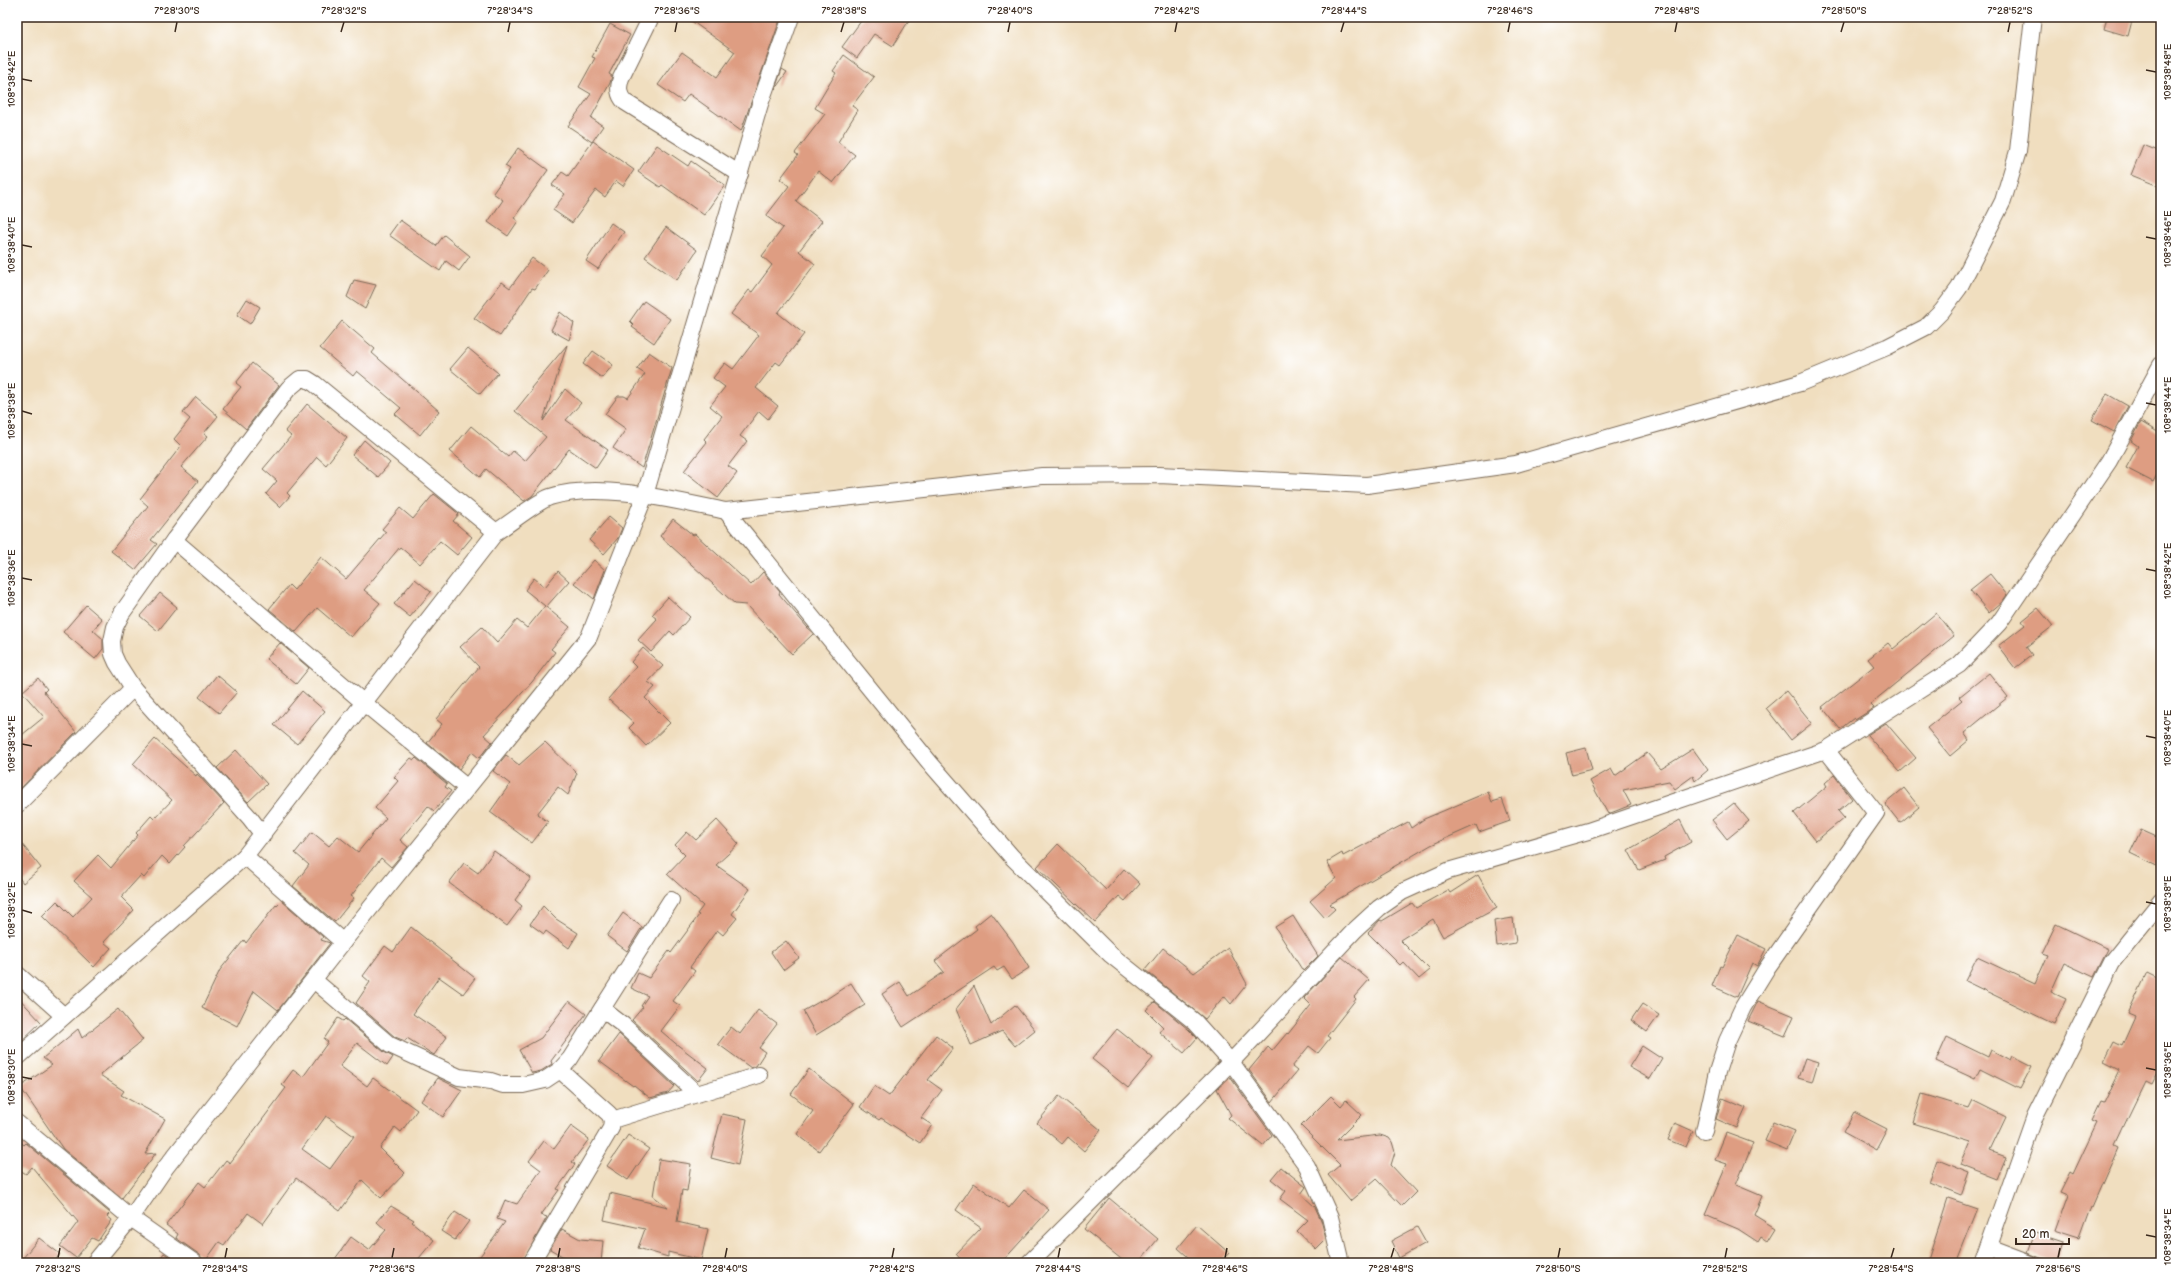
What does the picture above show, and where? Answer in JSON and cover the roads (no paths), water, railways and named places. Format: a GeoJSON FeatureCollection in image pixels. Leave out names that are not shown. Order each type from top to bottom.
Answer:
{"type":"FeatureCollection","features":[{"type":"Feature","properties":{"kind":"street"},"geometry":{"type":"LineString","coordinates":[[651,17],[621,78],[618,86],[620,96],[626,102],[740,174]]}},
{"type":"Feature","properties":{"kind":"street"},"geometry":{"type":"LineString","coordinates":[[94,1263],[131,1218],[166,1168],[315,980],[343,942],[466,787],[589,637],[645,495],[760,104],[790,17]]}},
{"type":"Feature","properties":{"kind":"street"},"geometry":{"type":"LineString","coordinates":[[17,1058],[245,856],[367,705],[496,532],[549,498],[584,491],[645,495],[726,511],[1042,476],[1159,475],[1367,486],[1516,464],[1800,383],[1887,347],[1926,327],[1942,311],[1959,288],[2003,201],[2018,151],[2033,17]]}},
{"type":"Feature","properties":{"kind":"street"},"geometry":{"type":"LineString","coordinates":[[1036,1260],[1231,1062],[1355,930],[1379,908],[1420,882],[1448,871],[1588,831],[1826,750],[1959,665],[1980,645],[1999,623],[2109,461],[2161,365]]}},
{"type":"Feature","properties":{"kind":"street"},"geometry":{"type":"LineString","coordinates":[[263,835],[250,818],[133,688],[113,654],[112,640],[115,627],[122,613],[174,540],[288,389],[300,379],[307,379],[315,384],[496,532]]}},
{"type":"Feature","properties":{"kind":"street"},"geometry":{"type":"LineString","coordinates":[[726,511],[930,763],[1012,857],[1111,955],[1194,1022],[1231,1062],[1307,1166],[1330,1217],[1341,1263]]}},
{"type":"Feature","properties":{"kind":"street"},"geometry":{"type":"LineString","coordinates":[[174,540],[385,721],[466,787]]}},
{"type":"Feature","properties":{"kind":"street"},"geometry":{"type":"LineString","coordinates":[[17,805],[133,688]]}},
{"type":"Feature","properties":{"kind":"street"},"geometry":{"type":"LineString","coordinates":[[1704,1130],[1717,1072],[1727,1041],[1743,1007],[1767,968],[1876,813],[1826,750]]}},
{"type":"Feature","properties":{"kind":"street"},"geometry":{"type":"LineString","coordinates":[[245,856],[343,942]]}},
{"type":"Feature","properties":{"kind":"street"},"geometry":{"type":"LineString","coordinates":[[315,980],[390,1044],[459,1077],[491,1080],[503,1084],[523,1085],[545,1080],[560,1070],[570,1059],[671,900]]}},
{"type":"Feature","properties":{"kind":"street"},"geometry":{"type":"LineString","coordinates":[[1983,1263],[2035,1116],[2112,962],[2161,901]]}},
{"type":"Feature","properties":{"kind":"street"},"geometry":{"type":"LineString","coordinates":[[17,974],[64,1016]]}},
{"type":"Feature","properties":{"kind":"street"},"geometry":{"type":"LineString","coordinates":[[602,1009],[623,1024],[696,1093]]}},
{"type":"Feature","properties":{"kind":"street"},"geometry":{"type":"LineString","coordinates":[[531,1263],[611,1128],[612,1120],[609,1114],[560,1070]]}},
{"type":"Feature","properties":{"kind":"street"},"geometry":{"type":"LineString","coordinates":[[612,1120],[696,1093],[759,1075]]}},
{"type":"Feature","properties":{"kind":"street"},"geometry":{"type":"LineString","coordinates":[[17,1123],[131,1218],[196,1263]]}},
{"type":"Feature","properties":{"kind":"street"},"geometry":{"type":"LineString","coordinates":[[1989,1247],[2031,1263]]}}]}
